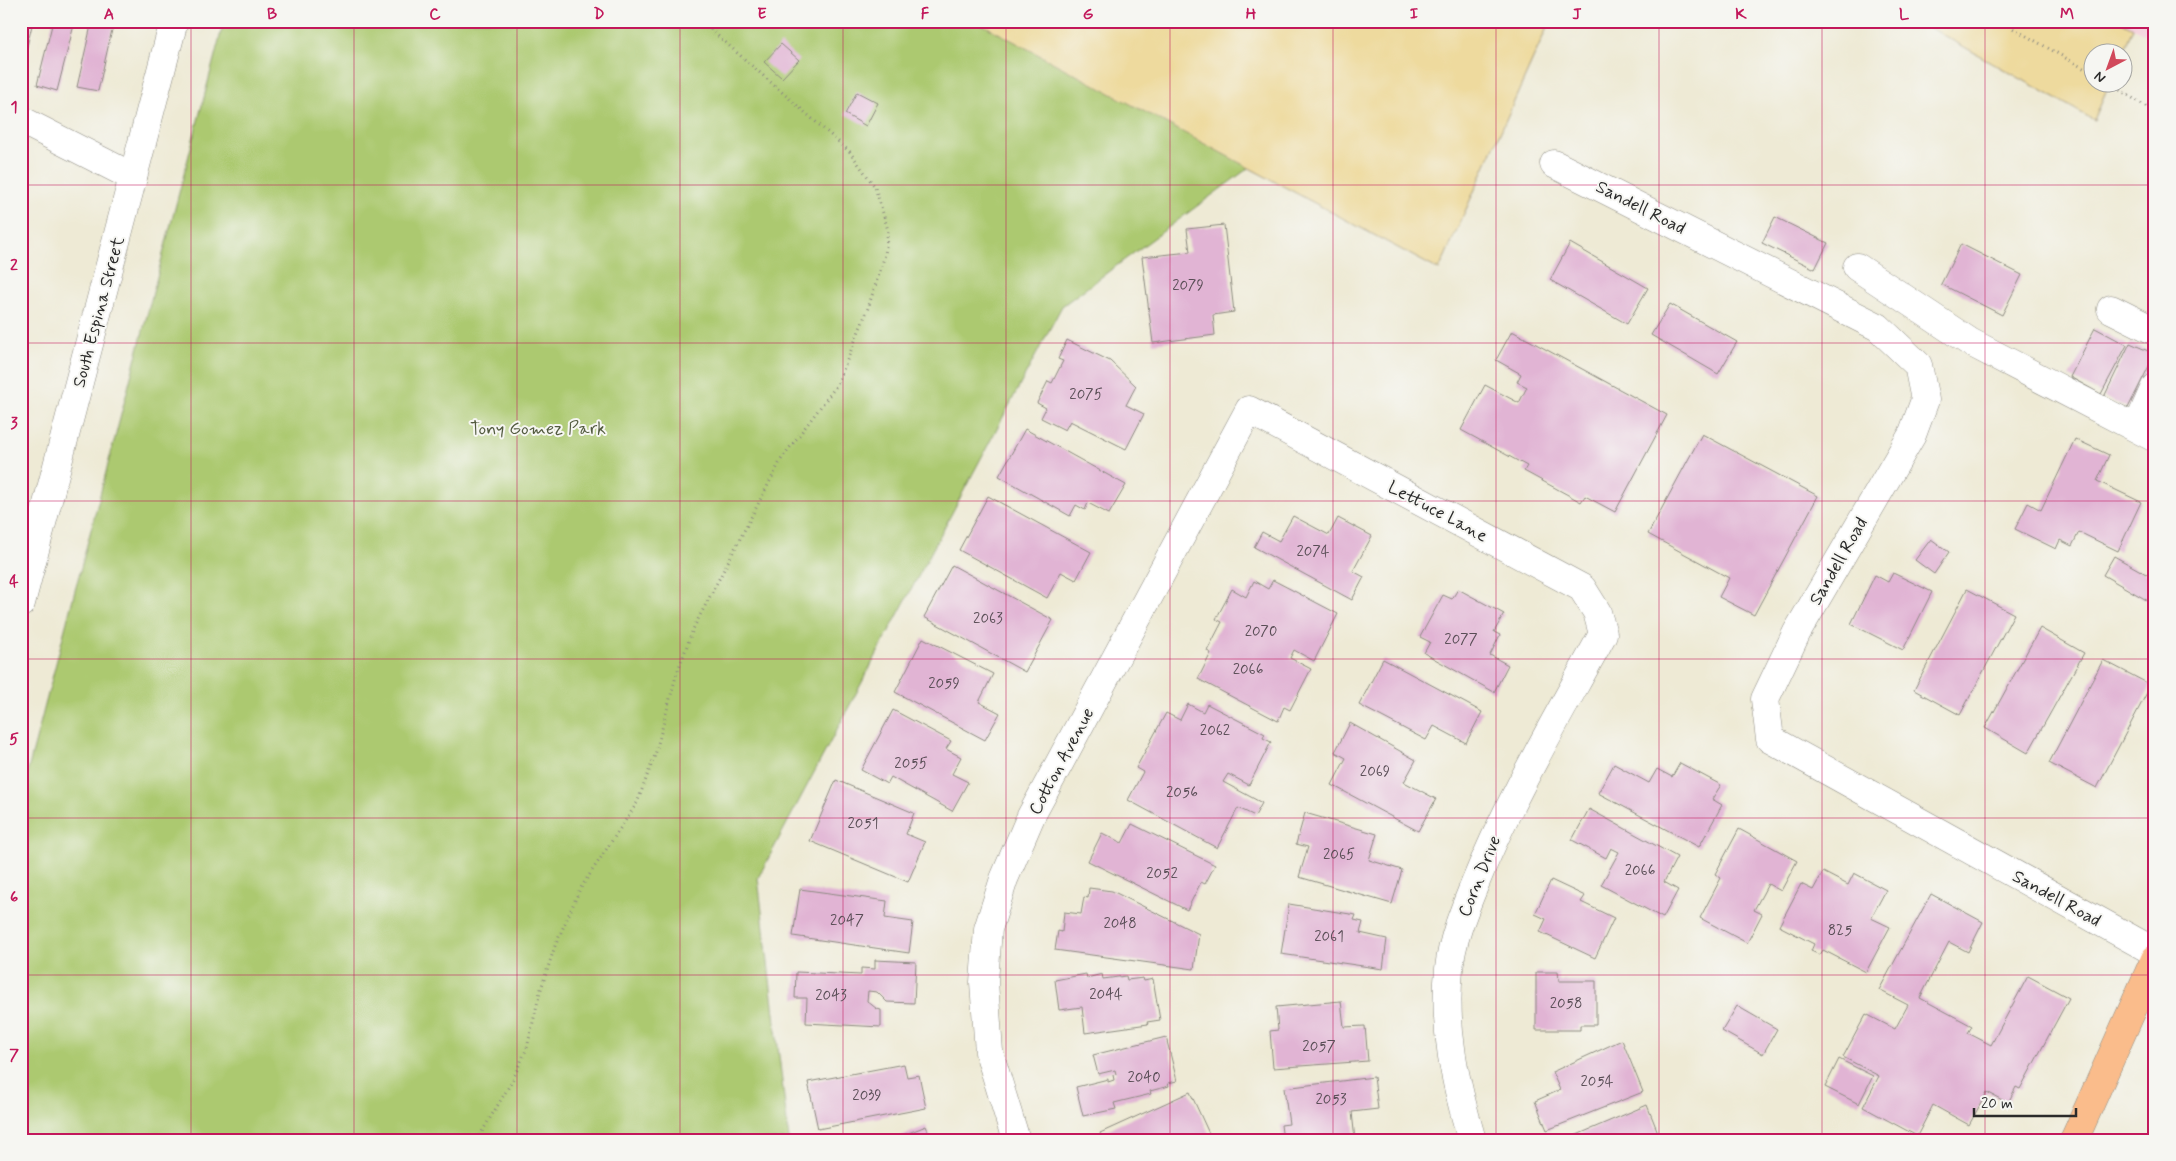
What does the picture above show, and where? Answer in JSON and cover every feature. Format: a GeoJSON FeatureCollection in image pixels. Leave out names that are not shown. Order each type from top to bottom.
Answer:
{"type":"FeatureCollection","features":[{"type":"Feature","properties":{"kind":"main road"},"geometry":{"type":"LineString","coordinates":[[2074,1140],[2155,959]]}},
{"type":"Feature","properties":{"kind":"street","name":"South Espina Street"},"geometry":{"type":"LineString","coordinates":[[21,602],[30,534],[133,176],[174,21]]}},
{"type":"Feature","properties":{"kind":"street"},"geometry":{"type":"LineString","coordinates":[[21,120],[133,176]]}},
{"type":"Feature","properties":{"kind":"street","name":"Sandell Road"},"geometry":{"type":"LineString","coordinates":[[1554,164],[1878,327],[1918,365],[1925,400],[1912,435],[1797,632],[1765,699],[1770,739],[2155,952]]}},
{"type":"Feature","properties":{"kind":"street"},"geometry":{"type":"LineString","coordinates":[[1857,267],[1970,342],[2146,433],[2155,387]]}},
{"type":"Feature","properties":{"kind":"street"},"geometry":{"type":"LineString","coordinates":[[2111,309],[2155,332]]}},
{"type":"Feature","properties":{"kind":"street","name":"Lettuce Lane"},"geometry":{"type":"LineString","coordinates":[[1249,410],[1582,588],[1597,612],[1603,634]]}},
{"type":"Feature","properties":{"kind":"street","name":"Cotton Avenue"},"geometry":{"type":"LineString","coordinates":[[1016,1140],[989,1052],[984,982],[988,929],[1004,879],[1032,816],[1249,410]]}},
{"type":"Feature","properties":{"kind":"street","name":"Corn Drive"},"geometry":{"type":"LineString","coordinates":[[1472,1140],[1460,1100],[1448,1042],[1449,968],[1455,937],[1491,843],[1603,634]]}},
{"type":"Feature","properties":{"kind":"path"},"geometry":{"type":"LineString","coordinates":[[477,1140],[511,1083],[527,1048],[540,992],[555,946],[580,889],[637,803],[655,756],[676,676],[692,629],[782,458],[837,386],[867,311],[886,255],[888,230],[874,187],[850,152],[701,21]]}},
{"type":"Feature","properties":{"kind":"path"},"geometry":{"type":"LineString","coordinates":[[2000,21],[2084,68]]}},
{"type":"Feature","properties":{"kind":"path"},"geometry":{"type":"LineString","coordinates":[[2123,92],[2155,112]]}},
{"type":"Feature","properties":{"kind":"path"},"geometry":{"type":"LineString","coordinates":[[2148,1140],[2155,1123]]}},
{"type":"Feature","properties":{"kind":"shaded area"},"geometry":{"type":"Polygon","coordinates":[[[2120,21],[2155,21],[2155,39],[2133,28],[2120,21]]]}},
{"type":"Feature","properties":{"kind":"green space","name":"Tony Gomez Park"},"geometry":{"type":"Polygon","coordinates":[[[224,21],[976,21],[1250,167],[1062,306],[758,878],[789,1140],[21,1140],[21,797],[224,21]]]}},
{"type":"Feature","properties":{"kind":"sand"},"geometry":{"type":"Polygon","coordinates":[[[976,21],[1550,21],[1439,270],[976,21]]]}},
{"type":"Feature","properties":{"kind":"sand"},"geometry":{"type":"Polygon","coordinates":[[[1918,21],[2120,21],[2133,28],[2127,42],[2084,42],[2084,92],[2106,92],[2094,120],[1918,21]]]}},
{"type":"Feature","properties":{"kind":"building"},"geometry":{"type":"Polygon","coordinates":[[[21,21],[33,21],[22,68],[21,68],[21,21]]]}},
{"type":"Feature","properties":{"kind":"building"},"geometry":{"type":"Polygon","coordinates":[[[53,21],[75,21],[57,91],[37,85],[53,21]]]}},
{"type":"Feature","properties":{"kind":"building"},"geometry":{"type":"Polygon","coordinates":[[[92,21],[114,21],[98,91],[77,87],[92,21]]]}},
{"type":"Feature","properties":{"kind":"building"},"geometry":{"type":"Polygon","coordinates":[[[781,44],[799,60],[782,78],[764,62],[781,44]]]}},
{"type":"Feature","properties":{"kind":"building"},"geometry":{"type":"Polygon","coordinates":[[[857,92],[878,103],[866,126],[845,114],[857,92]]]}},
{"type":"Feature","properties":{"kind":"building"},"geometry":{"type":"Polygon","coordinates":[[[1775,217],[1828,243],[1815,269],[1762,243],[1775,217]]]}},
{"type":"Feature","properties":{"kind":"building"},"geometry":{"type":"Polygon","coordinates":[[[1224,225],[1234,312],[1213,315],[1215,335],[1153,343],[1142,257],[1190,252],[1187,229],[1224,225]]]}},
{"type":"Feature","properties":{"kind":"building"},"geometry":{"type":"Polygon","coordinates":[[[1570,243],[1648,288],[1627,324],[1550,280],[1570,243]]]}},
{"type":"Feature","properties":{"kind":"building"},"geometry":{"type":"Polygon","coordinates":[[[1961,244],[2022,275],[2002,315],[1941,284],[1961,244]]]}},
{"type":"Feature","properties":{"kind":"building"},"geometry":{"type":"Polygon","coordinates":[[[1670,304],[1737,342],[1718,374],[1651,335],[1670,304]]]}},
{"type":"Feature","properties":{"kind":"building"},"geometry":{"type":"Polygon","coordinates":[[[2095,328],[2127,345],[2101,394],[2070,377],[2095,328]]]}},
{"type":"Feature","properties":{"kind":"building"},"geometry":{"type":"Polygon","coordinates":[[[1512,331],[1667,415],[1615,512],[1585,496],[1581,502],[1524,471],[1527,466],[1461,430],[1485,385],[1519,403],[1527,387],[1517,382],[1521,374],[1496,360],[1512,331]]]}},
{"type":"Feature","properties":{"kind":"building"},"geometry":{"type":"Polygon","coordinates":[[[1067,340],[1110,361],[1136,386],[1126,405],[1144,414],[1126,449],[1070,421],[1065,430],[1041,418],[1046,408],[1037,403],[1048,381],[1052,383],[1063,361],[1058,359],[1067,340]]]}},
{"type":"Feature","properties":{"kind":"building"},"geometry":{"type":"Polygon","coordinates":[[[2130,343],[2155,354],[2128,408],[2104,397],[2130,343]]]}},
{"type":"Feature","properties":{"kind":"building"},"geometry":{"type":"Polygon","coordinates":[[[1025,429],[1126,485],[1109,514],[1088,503],[1085,510],[1076,505],[1070,516],[999,476],[1025,429]]]}},
{"type":"Feature","properties":{"kind":"building"},"geometry":{"type":"Polygon","coordinates":[[[1702,434],[1818,496],[1754,615],[1719,597],[1729,578],[1648,534],[1702,434]]]}},
{"type":"Feature","properties":{"kind":"building"},"geometry":{"type":"Polygon","coordinates":[[[2075,439],[2109,455],[2097,481],[2141,502],[2118,551],[2079,532],[2072,546],[2060,540],[2056,549],[2015,529],[2028,503],[2041,510],[2075,439]]]}},
{"type":"Feature","properties":{"kind":"building"},"geometry":{"type":"Polygon","coordinates":[[[988,496],[1091,552],[1076,580],[1061,572],[1047,598],[959,550],[988,496]]]}},
{"type":"Feature","properties":{"kind":"building"},"geometry":{"type":"Polygon","coordinates":[[[1293,516],[1329,535],[1338,518],[1372,536],[1353,571],[1364,577],[1352,600],[1254,547],[1262,532],[1279,541],[1293,516]]]}},
{"type":"Feature","properties":{"kind":"building"},"geometry":{"type":"Polygon","coordinates":[[[1931,539],[1949,552],[1934,574],[1915,560],[1931,539]]]}},
{"type":"Feature","properties":{"kind":"building"},"geometry":{"type":"Polygon","coordinates":[[[2114,556],[2155,579],[2155,593],[2150,602],[2103,575],[2114,556]]]}},
{"type":"Feature","properties":{"kind":"building"},"geometry":{"type":"Polygon","coordinates":[[[952,565],[1053,620],[1025,672],[924,617],[952,565]]]}},
{"type":"Feature","properties":{"kind":"building"},"geometry":{"type":"Polygon","coordinates":[[[1893,573],[1932,592],[1903,650],[1851,624],[1875,575],[1888,582],[1893,573]]]}},
{"type":"Feature","properties":{"kind":"building"},"geometry":{"type":"Polygon","coordinates":[[[1273,580],[1338,614],[1314,661],[1294,650],[1290,658],[1311,669],[1290,710],[1284,707],[1278,721],[1198,679],[1211,653],[1207,651],[1222,622],[1216,619],[1232,589],[1246,597],[1254,581],[1268,589],[1273,580]]]}},
{"type":"Feature","properties":{"kind":"building"},"geometry":{"type":"Polygon","coordinates":[[[1458,589],[1504,614],[1494,632],[1500,635],[1490,655],[1508,665],[1494,692],[1424,653],[1430,642],[1420,637],[1443,595],[1452,599],[1458,589]]]}},
{"type":"Feature","properties":{"kind":"building"},"geometry":{"type":"Polygon","coordinates":[[[1967,589],[2014,614],[1960,715],[1914,690],[1967,589]]]}},
{"type":"Feature","properties":{"kind":"building"},"geometry":{"type":"Polygon","coordinates":[[[2040,628],[2084,653],[2028,753],[1985,728],[2040,628]]]}},
{"type":"Feature","properties":{"kind":"building"},"geometry":{"type":"Polygon","coordinates":[[[923,638],[993,674],[979,702],[1000,713],[985,740],[895,692],[923,638]]]}},
{"type":"Feature","properties":{"kind":"building"},"geometry":{"type":"Polygon","coordinates":[[[1383,659],[1482,712],[1466,743],[1434,726],[1426,740],[1359,705],[1383,659]]]}},
{"type":"Feature","properties":{"kind":"building"},"geometry":{"type":"Polygon","coordinates":[[[2103,660],[2151,685],[2097,788],[2049,763],[2103,660]]]}},
{"type":"Feature","properties":{"kind":"building"},"geometry":{"type":"Polygon","coordinates":[[[1188,704],[1203,712],[1207,704],[1265,734],[1263,738],[1271,742],[1249,785],[1228,774],[1223,782],[1262,803],[1255,816],[1238,808],[1217,848],[1128,800],[1143,772],[1136,768],[1166,713],[1180,720],[1188,704]]]}},
{"type":"Feature","properties":{"kind":"building"},"geometry":{"type":"Polygon","coordinates":[[[893,710],[951,741],[946,749],[961,757],[952,774],[968,782],[952,811],[891,777],[887,784],[861,770],[893,710]]]}},
{"type":"Feature","properties":{"kind":"building"},"geometry":{"type":"Polygon","coordinates":[[[1350,723],[1416,760],[1404,782],[1436,799],[1418,831],[1332,785],[1346,758],[1335,752],[1350,723]]]}},
{"type":"Feature","properties":{"kind":"building"},"geometry":{"type":"Polygon","coordinates":[[[1680,763],[1721,785],[1712,799],[1722,805],[1699,847],[1598,793],[1614,764],[1649,783],[1657,769],[1672,777],[1680,763]]]}},
{"type":"Feature","properties":{"kind":"building"},"geometry":{"type":"Polygon","coordinates":[[[836,780],[914,813],[906,834],[925,842],[908,882],[810,841],[836,780]]]}},
{"type":"Feature","properties":{"kind":"building"},"geometry":{"type":"Polygon","coordinates":[[[1589,809],[1677,857],[1664,882],[1678,890],[1663,918],[1601,885],[1619,852],[1611,848],[1606,858],[1572,840],[1589,809]]]}},
{"type":"Feature","properties":{"kind":"building"},"geometry":{"type":"Polygon","coordinates":[[[1305,813],[1377,834],[1369,860],[1402,870],[1392,904],[1299,877],[1308,847],[1296,844],[1305,813]]]}},
{"type":"Feature","properties":{"kind":"building"},"geometry":{"type":"Polygon","coordinates":[[[1132,824],[1215,865],[1205,884],[1201,882],[1187,910],[1088,861],[1102,833],[1122,843],[1132,824]]]}},
{"type":"Feature","properties":{"kind":"building"},"geometry":{"type":"Polygon","coordinates":[[[1739,829],[1797,861],[1781,891],[1768,884],[1754,910],[1762,914],[1747,943],[1700,918],[1721,878],[1715,874],[1739,829]]]}},
{"type":"Feature","properties":{"kind":"building"},"geometry":{"type":"Polygon","coordinates":[[[1823,872],[1848,885],[1854,873],[1886,890],[1871,918],[1890,927],[1866,972],[1823,950],[1820,955],[1811,951],[1814,944],[1779,926],[1801,884],[1813,890],[1823,872]]]}},
{"type":"Feature","properties":{"kind":"building"},"geometry":{"type":"Polygon","coordinates":[[[1551,880],[1585,896],[1581,902],[1614,918],[1595,958],[1540,932],[1546,919],[1535,914],[1551,880]]]}},
{"type":"Feature","properties":{"kind":"building"},"geometry":{"type":"Polygon","coordinates":[[[1089,888],[1112,891],[1199,934],[1194,969],[1055,950],[1058,931],[1062,932],[1064,912],[1081,914],[1084,897],[1088,898],[1089,888]]]}},
{"type":"Feature","properties":{"kind":"building"},"geometry":{"type":"Polygon","coordinates":[[[800,889],[887,901],[885,918],[913,922],[909,953],[793,936],[800,889]]]}},
{"type":"Feature","properties":{"kind":"building"},"geometry":{"type":"Polygon","coordinates":[[[1931,894],[1983,922],[1968,952],[1949,942],[1920,998],[1972,1026],[1968,1033],[1991,1045],[2028,976],[2069,998],[2020,1089],[2016,1087],[2008,1103],[1987,1092],[1969,1125],[1933,1105],[1917,1136],[1863,1107],[1879,1076],[1843,1057],[1866,1014],[1895,1029],[1908,1005],[1879,990],[1931,894]]]}},
{"type":"Feature","properties":{"kind":"building"},"geometry":{"type":"Polygon","coordinates":[[[1289,904],[1356,915],[1354,920],[1363,922],[1360,933],[1387,939],[1383,969],[1281,954],[1289,904]]]}},
{"type":"Feature","properties":{"kind":"building"},"geometry":{"type":"Polygon","coordinates":[[[875,960],[916,962],[914,1003],[887,1002],[877,992],[868,991],[867,1001],[881,1010],[881,1027],[806,1023],[807,998],[795,998],[796,972],[861,975],[861,968],[875,969],[875,960]]]}},
{"type":"Feature","properties":{"kind":"building"},"geometry":{"type":"Polygon","coordinates":[[[1536,972],[1558,972],[1559,981],[1596,981],[1596,1025],[1580,1025],[1580,1030],[1536,1030],[1536,972]]]}},
{"type":"Feature","properties":{"kind":"building"},"geometry":{"type":"Polygon","coordinates":[[[1086,974],[1087,978],[1102,974],[1103,979],[1126,976],[1127,980],[1143,978],[1144,981],[1153,979],[1160,1020],[1147,1022],[1148,1024],[1085,1033],[1082,1007],[1059,1010],[1055,980],[1086,974]]]}},
{"type":"Feature","properties":{"kind":"building"},"geometry":{"type":"Polygon","coordinates":[[[1341,1001],[1344,1027],[1365,1026],[1368,1061],[1273,1068],[1270,1031],[1278,1030],[1276,1007],[1341,1001]]]}},
{"type":"Feature","properties":{"kind":"building"},"geometry":{"type":"Polygon","coordinates":[[[1737,1006],[1777,1029],[1763,1054],[1722,1031],[1737,1006]]]}},
{"type":"Feature","properties":{"kind":"building"},"geometry":{"type":"Polygon","coordinates":[[[1166,1037],[1177,1081],[1168,1083],[1169,1086],[1150,1091],[1151,1094],[1114,1103],[1116,1109],[1083,1116],[1076,1087],[1108,1079],[1108,1082],[1114,1080],[1113,1075],[1116,1074],[1115,1070],[1098,1074],[1093,1055],[1166,1037]]]}},
{"type":"Feature","properties":{"kind":"building"},"geometry":{"type":"Polygon","coordinates":[[[1622,1040],[1643,1092],[1547,1130],[1535,1101],[1560,1090],[1552,1072],[1622,1040]]]}},
{"type":"Feature","properties":{"kind":"building"},"geometry":{"type":"Polygon","coordinates":[[[1839,1059],[1873,1076],[1859,1104],[1825,1087],[1839,1059]]]}},
{"type":"Feature","properties":{"kind":"building"},"geometry":{"type":"Polygon","coordinates":[[[904,1064],[907,1077],[919,1075],[926,1108],[818,1129],[808,1082],[904,1064]]]}},
{"type":"Feature","properties":{"kind":"building"},"geometry":{"type":"Polygon","coordinates":[[[1374,1077],[1378,1109],[1352,1112],[1355,1140],[1283,1140],[1281,1125],[1289,1124],[1284,1088],[1374,1077]]]}},
{"type":"Feature","properties":{"kind":"building"},"geometry":{"type":"Polygon","coordinates":[[[1190,1092],[1212,1140],[1103,1140],[1100,1133],[1190,1092]]]}},
{"type":"Feature","properties":{"kind":"building"},"geometry":{"type":"Polygon","coordinates":[[[1647,1105],[1661,1140],[1565,1140],[1647,1105]]]}},
{"type":"Feature","properties":{"kind":"building"},"geometry":{"type":"Polygon","coordinates":[[[926,1126],[932,1140],[891,1140],[926,1126]]]}}]}
